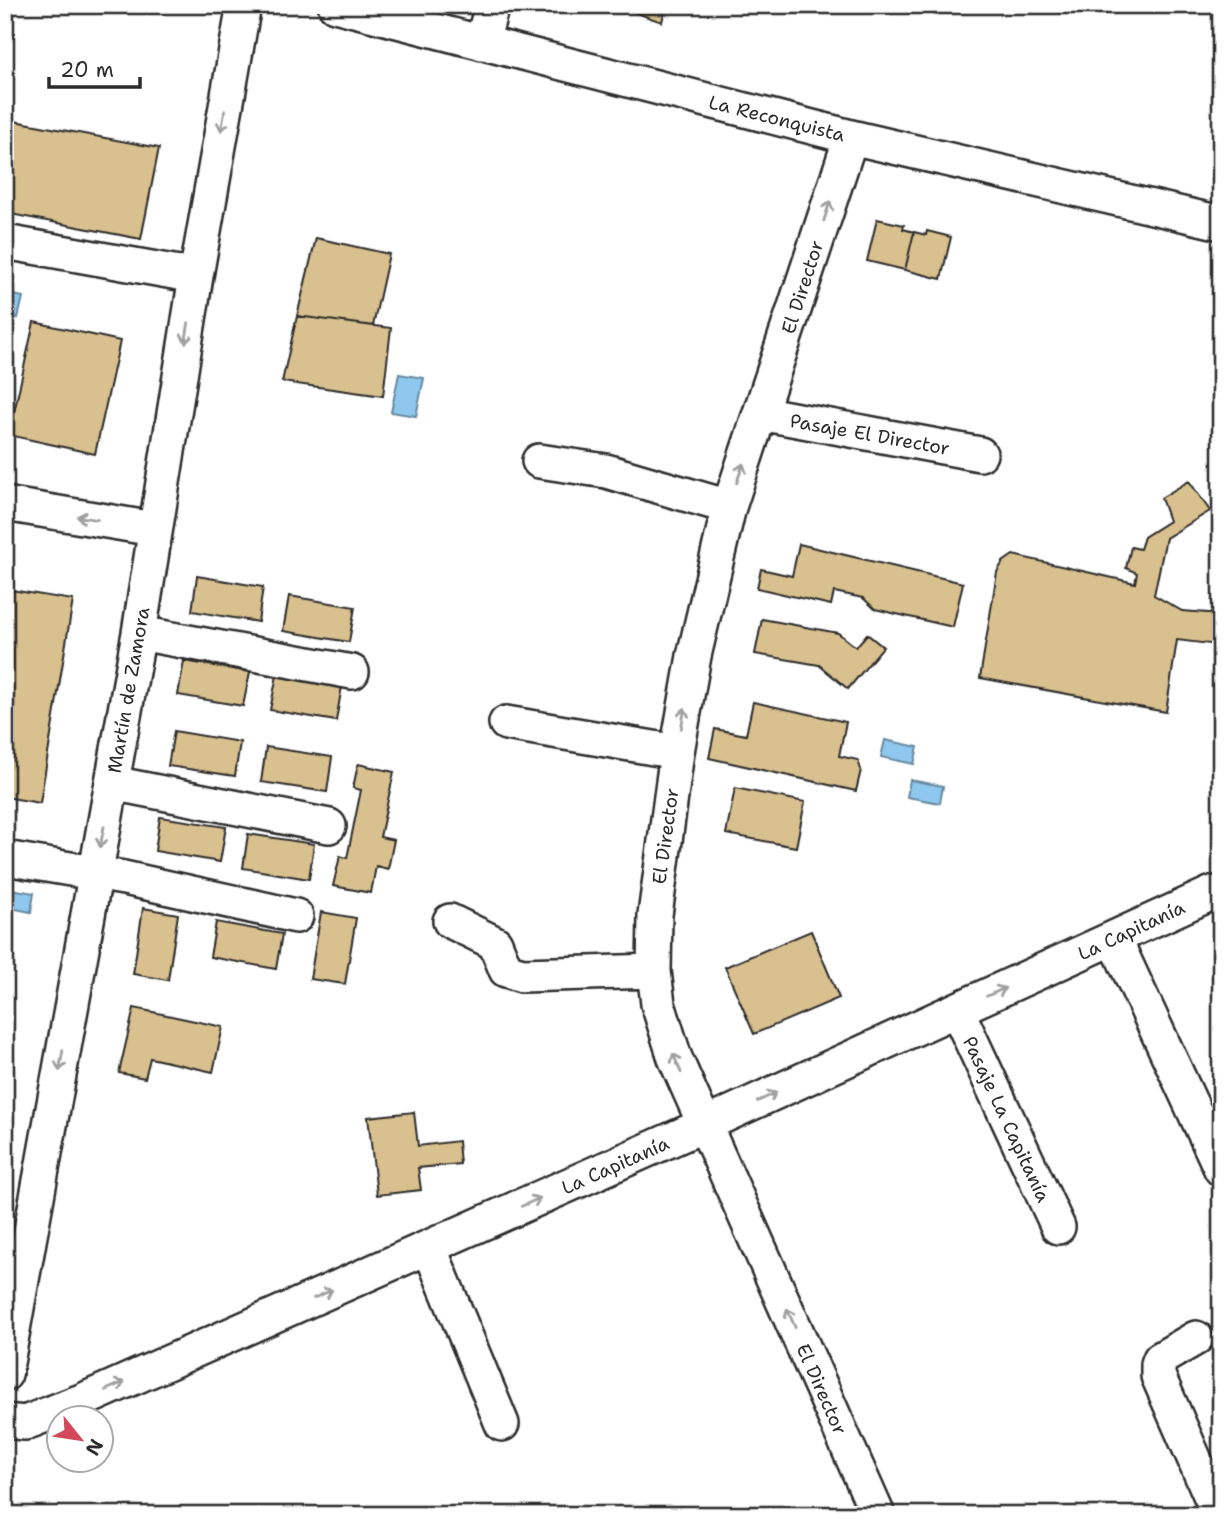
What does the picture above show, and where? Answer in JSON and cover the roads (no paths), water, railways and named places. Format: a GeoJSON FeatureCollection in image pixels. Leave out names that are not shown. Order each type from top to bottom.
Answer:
{"type":"FeatureCollection","features":[{"type":"Feature","properties":{"kind":"street","name":"Martín de Zamora"},"geometry":{"type":"LineString","coordinates":[[5,1374],[139,633],[196,276],[244,5]]}},
{"type":"Feature","properties":{"kind":"street","name":"La Reconquista"},"geometry":{"type":"LineString","coordinates":[[335,5],[851,137],[1221,223]]}},
{"type":"Feature","properties":{"kind":"street"},"geometry":{"type":"LineString","coordinates":[[482,43],[492,5]]}},
{"type":"Feature","properties":{"kind":"street","name":"El Director"},"geometry":{"type":"LineString","coordinates":[[851,137],[729,507],[707,595],[677,752],[655,915],[654,971],[658,1004],[666,1033],[704,1125],[878,1515]]}},
{"type":"Feature","properties":{"kind":"street"},"geometry":{"type":"LineString","coordinates":[[5,242],[196,276]]}},
{"type":"Feature","properties":{"kind":"street","name":"Pasaje El Director"},"geometry":{"type":"LineString","coordinates":[[760,413],[980,454]]}},
{"type":"Feature","properties":{"kind":"street"},"geometry":{"type":"LineString","coordinates":[[539,461],[606,471],[729,507]]}},
{"type":"Feature","properties":{"kind":"street"},"geometry":{"type":"LineString","coordinates":[[5,504],[154,529]]}},
{"type":"Feature","properties":{"kind":"street"},"geometry":{"type":"LineString","coordinates":[[139,633],[352,672]]}},
{"type":"Feature","properties":{"kind":"street"},"geometry":{"type":"LineString","coordinates":[[506,723],[677,752]]}},
{"type":"Feature","properties":{"kind":"street"},"geometry":{"type":"LineString","coordinates":[[112,783],[329,826]]}},
{"type":"Feature","properties":{"kind":"street"},"geometry":{"type":"LineString","coordinates":[[5,858],[95,872],[296,916]]}},
{"type":"Feature","properties":{"kind":"street","name":"La Capitanía"},"geometry":{"type":"LineString","coordinates":[[5,1421],[25,1423],[79,1402],[704,1125],[1210,894],[1221,892]]}},
{"type":"Feature","properties":{"kind":"street"},"geometry":{"type":"LineString","coordinates":[[450,921],[495,943],[506,970],[522,975],[654,971]]}},
{"type":"Feature","properties":{"kind":"street"},"geometry":{"type":"LineString","coordinates":[[1114,938],[1221,1169]]}},
{"type":"Feature","properties":{"kind":"street","name":"Pasaje La Capitanía"},"geometry":{"type":"LineString","coordinates":[[957,1010],[1058,1227]]}},
{"type":"Feature","properties":{"kind":"street"},"geometry":{"type":"LineString","coordinates":[[429,1247],[502,1424]]}},
{"type":"Feature","properties":{"kind":"street"},"geometry":{"type":"LineString","coordinates":[[1196,1338],[1160,1359],[1157,1376],[1219,1515]]}},
{"type":"Feature","properties":{"kind":"water"},"geometry":{"type":"Polygon","coordinates":[[[5,293],[23,297],[18,318],[5,316],[5,293]]]}},
{"type":"Feature","properties":{"kind":"water"},"geometry":{"type":"Polygon","coordinates":[[[399,374],[424,378],[416,416],[391,412],[399,374]]]}},
{"type":"Feature","properties":{"kind":"water"},"geometry":{"type":"Polygon","coordinates":[[[885,740],[918,747],[914,764],[881,757],[885,740]]]}},
{"type":"Feature","properties":{"kind":"water"},"geometry":{"type":"Polygon","coordinates":[[[910,780],[943,786],[940,803],[907,797],[910,780]]]}},
{"type":"Feature","properties":{"kind":"water"},"geometry":{"type":"Polygon","coordinates":[[[5,888],[34,893],[31,912],[5,907],[5,888]]]}}]}
